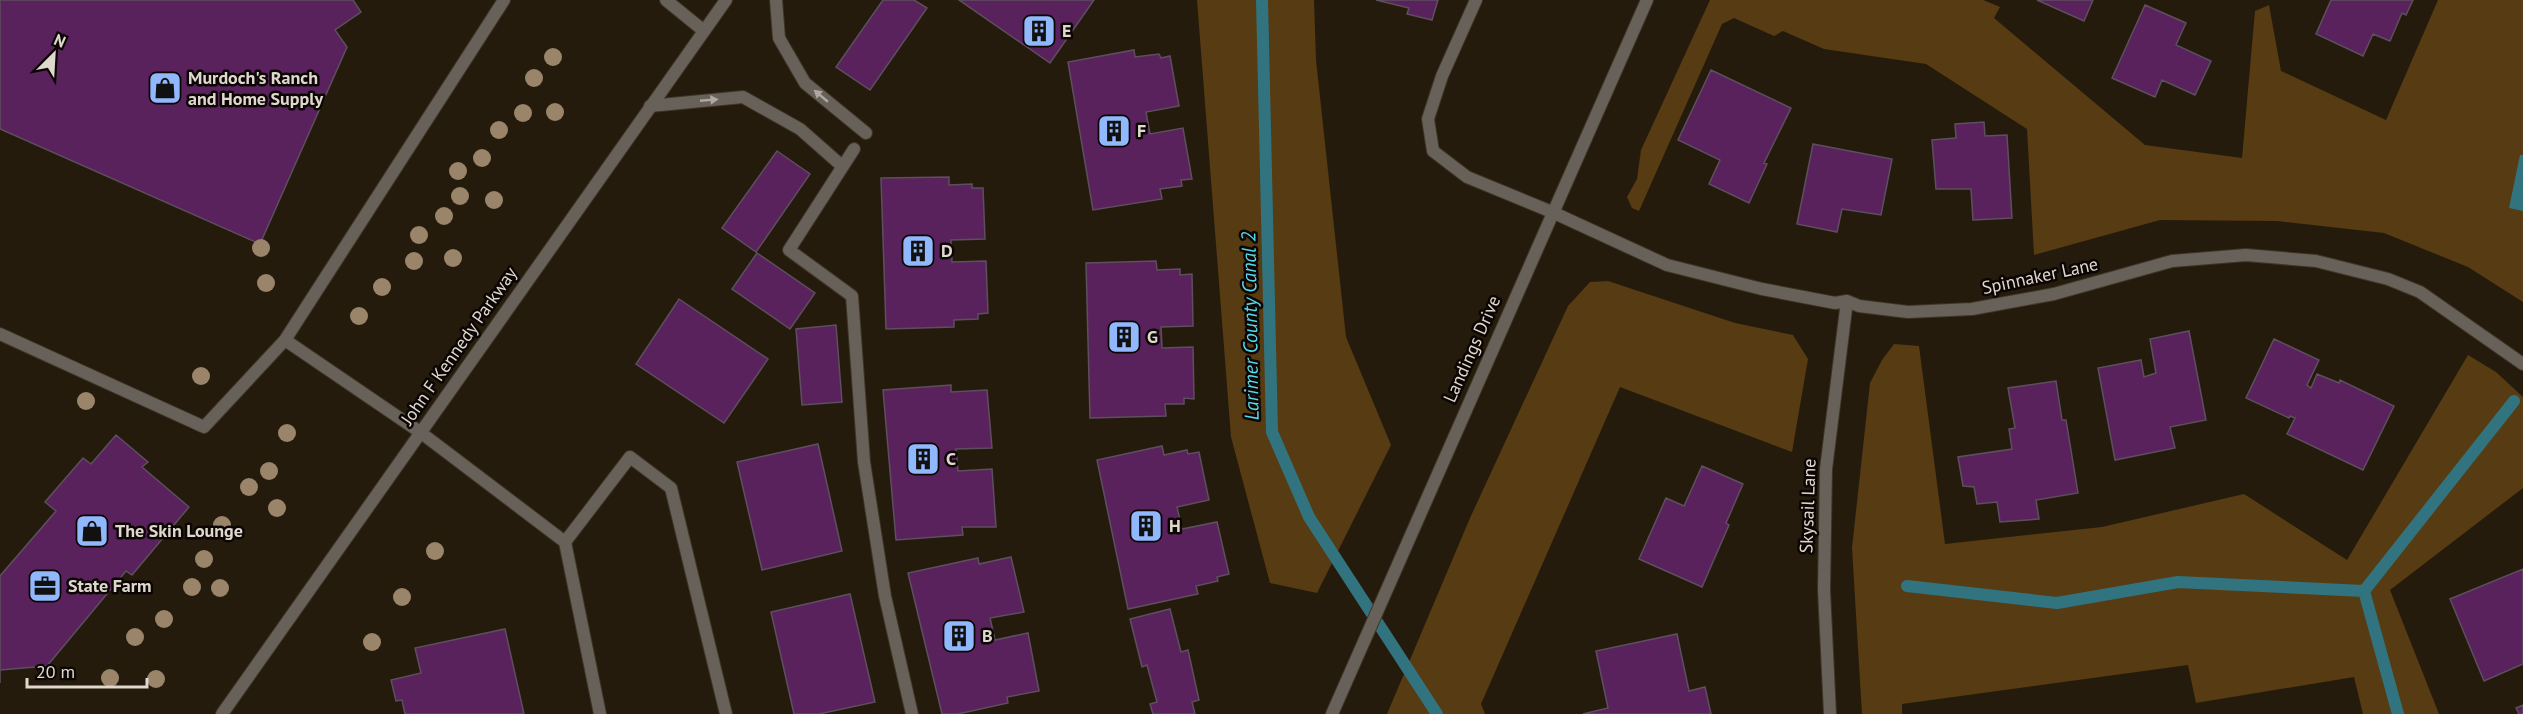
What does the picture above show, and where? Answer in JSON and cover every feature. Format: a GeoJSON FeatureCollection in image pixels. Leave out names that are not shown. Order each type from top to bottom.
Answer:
{"type":"FeatureCollection","features":[{"type":"Feature","properties":{"kind":"street"},"geometry":{"type":"LineString","coordinates":[[0,334],[204,427],[285,340],[504,0]]}},
{"type":"Feature","properties":{"kind":"street"},"geometry":{"type":"LineString","coordinates":[[666,0],[704,30]]}},
{"type":"Feature","properties":{"kind":"street","name":"John F Kennedy Parkway"},"geometry":{"type":"LineString","coordinates":[[222,714],[726,0]]}},
{"type":"Feature","properties":{"kind":"street"},"geometry":{"type":"LineString","coordinates":[[776,0],[779,38],[805,83],[866,133]]}},
{"type":"Feature","properties":{"kind":"street","name":"Spinnaker Lane"},"geometry":{"type":"LineString","coordinates":[[1476,0],[1442,76],[1428,119],[1433,151],[1467,177],[1552,212],[1667,265],[1834,303],[1847,300],[1859,306],[1908,312],[1972,309],[2054,294],[2172,261],[2246,255],[2316,261],[2388,279],[2420,292],[2523,364]]}},
{"type":"Feature","properties":{"kind":"street","name":"Landings Drive"},"geometry":{"type":"LineString","coordinates":[[1332,714],[1647,0]]}},
{"type":"Feature","properties":{"kind":"street"},"geometry":{"type":"LineString","coordinates":[[650,106],[743,97],[800,129],[842,166]]}},
{"type":"Feature","properties":{"kind":"street"},"geometry":{"type":"LineString","coordinates":[[854,149],[789,249],[852,296],[864,462],[885,596],[912,714]]}},
{"type":"Feature","properties":{"kind":"street","name":"Skysail Lane"},"geometry":{"type":"LineString","coordinates":[[1830,714],[1824,590],[1826,469],[1847,300]]}},
{"type":"Feature","properties":{"kind":"street"},"geometry":{"type":"LineString","coordinates":[[285,340],[420,432],[565,542],[600,714]]}},
{"type":"Feature","properties":{"kind":"street"},"geometry":{"type":"LineString","coordinates":[[565,542],[630,457],[671,488],[726,714]]}},
{"type":"Feature","properties":{"kind":"shaded area"},"geometry":{"type":"Polygon","coordinates":[[[1197,0],[1314,0],[1316,60],[1346,337],[1391,445],[1317,593],[1270,583],[1231,437],[1197,0]]]}},
{"type":"Feature","properties":{"kind":"shaded area"},"geometry":{"type":"Polygon","coordinates":[[[1710,0],[1983,0],[2000,7],[1994,18],[2145,145],[2242,158],[2255,11],[2269,5],[2281,71],[2386,120],[2438,0],[2523,0],[2523,302],[2468,267],[2384,233],[2277,221],[2160,220],[2034,255],[2027,129],[1926,64],[1824,49],[1783,31],[1774,36],[1734,18],[1722,24],[1639,211],[1632,208],[1627,197],[1637,179],[1641,150],[1710,0]]]}},
{"type":"Feature","properties":{"kind":"shaded area"},"geometry":{"type":"Polygon","coordinates":[[[1608,281],[1735,323],[1793,335],[1808,359],[1792,452],[1620,387],[1481,704],[1485,714],[1387,714],[1470,518],[1568,306],[1590,282],[1608,281]]]}},
{"type":"Feature","properties":{"kind":"shaded area"},"geometry":{"type":"Polygon","coordinates":[[[1894,344],[1919,346],[1945,544],[2102,527],[2244,494],[2347,560],[2468,355],[2496,372],[2523,397],[2523,488],[2390,590],[2439,714],[2363,714],[2354,677],[2196,703],[2188,665],[1902,704],[1902,714],[1862,714],[1852,548],[1870,383],[1882,360],[1894,344]]]}},
{"type":"Feature","properties":{"kind":"water"},"geometry":{"type":"Polygon","coordinates":[[[2520,155],[2523,155],[2523,211],[2509,208],[2520,155]]]}},
{"type":"Feature","properties":{"kind":"building","name":"Murdoch's Ranch and Home Supply"},"geometry":{"type":"Polygon","coordinates":[[[0,0],[353,0],[361,12],[335,30],[347,47],[260,244],[0,129],[0,0]]]}},
{"type":"Feature","properties":{"kind":"building"},"geometry":{"type":"Polygon","coordinates":[[[883,0],[914,0],[927,8],[870,90],[836,67],[883,0]]]}},
{"type":"Feature","properties":{"kind":"building","name":"E"},"geometry":{"type":"Polygon","coordinates":[[[959,0],[1094,0],[1050,63],[959,0]]]}},
{"type":"Feature","properties":{"kind":"building"},"geometry":{"type":"Polygon","coordinates":[[[1376,0],[1438,0],[1432,20],[1407,14],[1409,8],[1376,0]]]}},
{"type":"Feature","properties":{"kind":"building"},"geometry":{"type":"Polygon","coordinates":[[[2037,0],[2093,0],[2084,21],[2037,0]]]}},
{"type":"Feature","properties":{"kind":"building"},"geometry":{"type":"Polygon","coordinates":[[[2331,0],[2413,0],[2406,15],[2402,13],[2390,41],[2373,34],[2363,56],[2316,34],[2331,0]]]}},
{"type":"Feature","properties":{"kind":"building"},"geometry":{"type":"Polygon","coordinates":[[[2145,5],[2186,23],[2176,45],[2211,61],[2195,95],[2162,80],[2155,97],[2112,78],[2145,5]]]}},
{"type":"Feature","properties":{"kind":"building","name":"F"},"geometry":{"type":"Polygon","coordinates":[[[1134,50],[1135,57],[1159,54],[1161,58],[1170,56],[1179,106],[1146,112],[1150,134],[1183,128],[1192,179],[1181,180],[1182,186],[1160,189],[1162,199],[1093,210],[1068,62],[1134,50]]]}},
{"type":"Feature","properties":{"kind":"building"},"geometry":{"type":"Polygon","coordinates":[[[1711,70],[1791,108],[1764,163],[1767,164],[1749,203],[1709,184],[1720,160],[1678,140],[1711,70]]]}},
{"type":"Feature","properties":{"kind":"building"},"geometry":{"type":"Polygon","coordinates":[[[1984,122],[1985,136],[2007,135],[2012,218],[1973,220],[1971,189],[1936,189],[1932,140],[1956,138],[1955,124],[1984,122]]]}},
{"type":"Feature","properties":{"kind":"building"},"geometry":{"type":"Polygon","coordinates":[[[1813,144],[1892,159],[1881,215],[1842,209],[1837,232],[1797,224],[1813,144]]]}},
{"type":"Feature","properties":{"kind":"building"},"geometry":{"type":"Polygon","coordinates":[[[777,151],[810,174],[756,252],[722,228],[777,151]]]}},
{"type":"Feature","properties":{"kind":"building","name":"D"},"geometry":{"type":"Polygon","coordinates":[[[949,177],[949,185],[972,184],[972,188],[983,188],[985,239],[951,240],[952,262],[986,261],[988,313],[978,314],[978,319],[954,320],[954,327],[886,329],[881,178],[949,177]]]}},
{"type":"Feature","properties":{"kind":"building"},"geometry":{"type":"Polygon","coordinates":[[[757,253],[815,293],[790,329],[732,289],[757,253]]]}},
{"type":"Feature","properties":{"kind":"building","name":"G"},"geometry":{"type":"Polygon","coordinates":[[[1156,261],[1157,270],[1180,269],[1180,275],[1192,274],[1193,326],[1161,327],[1162,348],[1193,347],[1194,399],[1184,398],[1184,404],[1165,404],[1166,416],[1090,418],[1086,263],[1156,261]]]}},
{"type":"Feature","properties":{"kind":"building"},"geometry":{"type":"Polygon","coordinates":[[[679,299],[768,359],[724,423],[636,364],[679,299]]]}},
{"type":"Feature","properties":{"kind":"building"},"geometry":{"type":"Polygon","coordinates":[[[836,325],[842,402],[802,405],[796,329],[836,325]]]}},
{"type":"Feature","properties":{"kind":"building"},"geometry":{"type":"Polygon","coordinates":[[[2189,331],[2206,420],[2170,427],[2175,448],[2115,460],[2098,368],[2141,360],[2144,377],[2156,373],[2150,339],[2189,331]]]}},
{"type":"Feature","properties":{"kind":"building"},"geometry":{"type":"Polygon","coordinates":[[[2274,339],[2319,360],[2307,385],[2311,388],[2317,374],[2339,383],[2340,380],[2394,406],[2363,470],[2287,434],[2295,418],[2290,416],[2289,418],[2246,398],[2274,339]]]}},
{"type":"Feature","properties":{"kind":"building"},"geometry":{"type":"Polygon","coordinates":[[[2056,381],[2062,420],[2066,420],[2078,493],[2036,500],[2039,519],[2000,522],[1997,502],[1977,504],[1974,487],[1963,486],[1958,457],[2012,449],[2009,429],[2015,428],[2008,388],[2056,381]]]}},
{"type":"Feature","properties":{"kind":"building","name":"C"},"geometry":{"type":"Polygon","coordinates":[[[951,385],[951,392],[987,390],[992,448],[956,449],[958,471],[992,469],[996,527],[962,527],[963,535],[896,540],[883,390],[951,385]]]}},
{"type":"Feature","properties":{"kind":"building"},"geometry":{"type":"Polygon","coordinates":[[[116,435],[148,462],[142,467],[189,507],[132,575],[126,571],[47,666],[0,670],[0,576],[56,511],[45,502],[83,458],[91,464],[116,435]]]}},
{"type":"Feature","properties":{"kind":"building"},"geometry":{"type":"Polygon","coordinates":[[[818,444],[842,551],[762,570],[737,462],[818,444]]]}},
{"type":"Feature","properties":{"kind":"building","name":"H"},"geometry":{"type":"Polygon","coordinates":[[[1162,446],[1164,455],[1187,450],[1188,454],[1199,452],[1209,500],[1177,507],[1182,529],[1217,522],[1229,574],[1217,577],[1218,581],[1196,586],[1198,594],[1128,609],[1097,460],[1162,446]]]}},
{"type":"Feature","properties":{"kind":"building"},"geometry":{"type":"Polygon","coordinates":[[[1702,466],[1743,484],[1726,523],[1729,525],[1702,587],[1639,559],[1666,498],[1684,506],[1702,466]]]}},
{"type":"Feature","properties":{"kind":"building","name":"B"},"geometry":{"type":"Polygon","coordinates":[[[1011,557],[1024,612],[990,618],[995,640],[1028,633],[1039,691],[1007,697],[1008,703],[958,714],[942,714],[908,573],[978,558],[979,564],[1011,557]]]}},
{"type":"Feature","properties":{"kind":"building"},"geometry":{"type":"Polygon","coordinates":[[[2523,569],[2523,664],[2484,681],[2450,599],[2523,569]]]}},
{"type":"Feature","properties":{"kind":"building"},"geometry":{"type":"Polygon","coordinates":[[[850,594],[875,702],[819,714],[794,714],[771,612],[850,594]]]}},
{"type":"Feature","properties":{"kind":"building"},"geometry":{"type":"Polygon","coordinates":[[[1170,609],[1181,652],[1188,650],[1199,700],[1192,702],[1195,714],[1153,714],[1150,704],[1157,702],[1147,665],[1142,667],[1130,619],[1170,609]]]}},
{"type":"Feature","properties":{"kind":"building"},"geometry":{"type":"Polygon","coordinates":[[[505,629],[524,714],[405,714],[402,700],[396,701],[391,680],[421,673],[415,648],[505,629]]]}},
{"type":"Feature","properties":{"kind":"building"},"geometry":{"type":"Polygon","coordinates":[[[1677,634],[1689,691],[1705,687],[1711,714],[1583,714],[1608,708],[1596,651],[1677,634]]]}},
{"type":"Feature","properties":{"kind":"building"},"geometry":{"type":"Polygon","coordinates":[[[2523,705],[2523,714],[2519,714],[2516,708],[2523,705]]]}},
{"type":"Feature","properties":{"kind":"waterway","name":"Larimer County Canal 2"},"geometry":{"type":"LineString","coordinates":[[1262,0],[1272,432],[1309,517],[1437,714]]}},
{"type":"Feature","properties":{"kind":"waterway"},"geometry":{"type":"LineString","coordinates":[[2398,714],[2364,591],[2514,401]]}},
{"type":"Feature","properties":{"kind":"waterway"},"geometry":{"type":"LineString","coordinates":[[1907,586],[2057,603],[2178,582],[2364,591]]}},
{"type":"Feature","properties":{"kind":"place","name":"E"},"geometry":{"type":"Point","coordinates":[1039,31]}},
{"type":"Feature","properties":{"kind":"place","name":"Murdoch's Ranch and Home Supply"},"geometry":{"type":"Point","coordinates":[165,88]}},
{"type":"Feature","properties":{"kind":"place","name":"F"},"geometry":{"type":"Point","coordinates":[1114,131]}},
{"type":"Feature","properties":{"kind":"place","name":"D"},"geometry":{"type":"Point","coordinates":[918,251]}},
{"type":"Feature","properties":{"kind":"place","name":"G"},"geometry":{"type":"Point","coordinates":[1124,337]}},
{"type":"Feature","properties":{"kind":"place","name":"C"},"geometry":{"type":"Point","coordinates":[923,459]}},
{"type":"Feature","properties":{"kind":"place","name":"H"},"geometry":{"type":"Point","coordinates":[1146,526]}},
{"type":"Feature","properties":{"kind":"place","name":"The Skin Lounge"},"geometry":{"type":"Point","coordinates":[92,531]}},
{"type":"Feature","properties":{"kind":"place","name":"State Farm"},"geometry":{"type":"Point","coordinates":[45,586]}},
{"type":"Feature","properties":{"kind":"place","name":"B"},"geometry":{"type":"Point","coordinates":[959,636]}}]}
